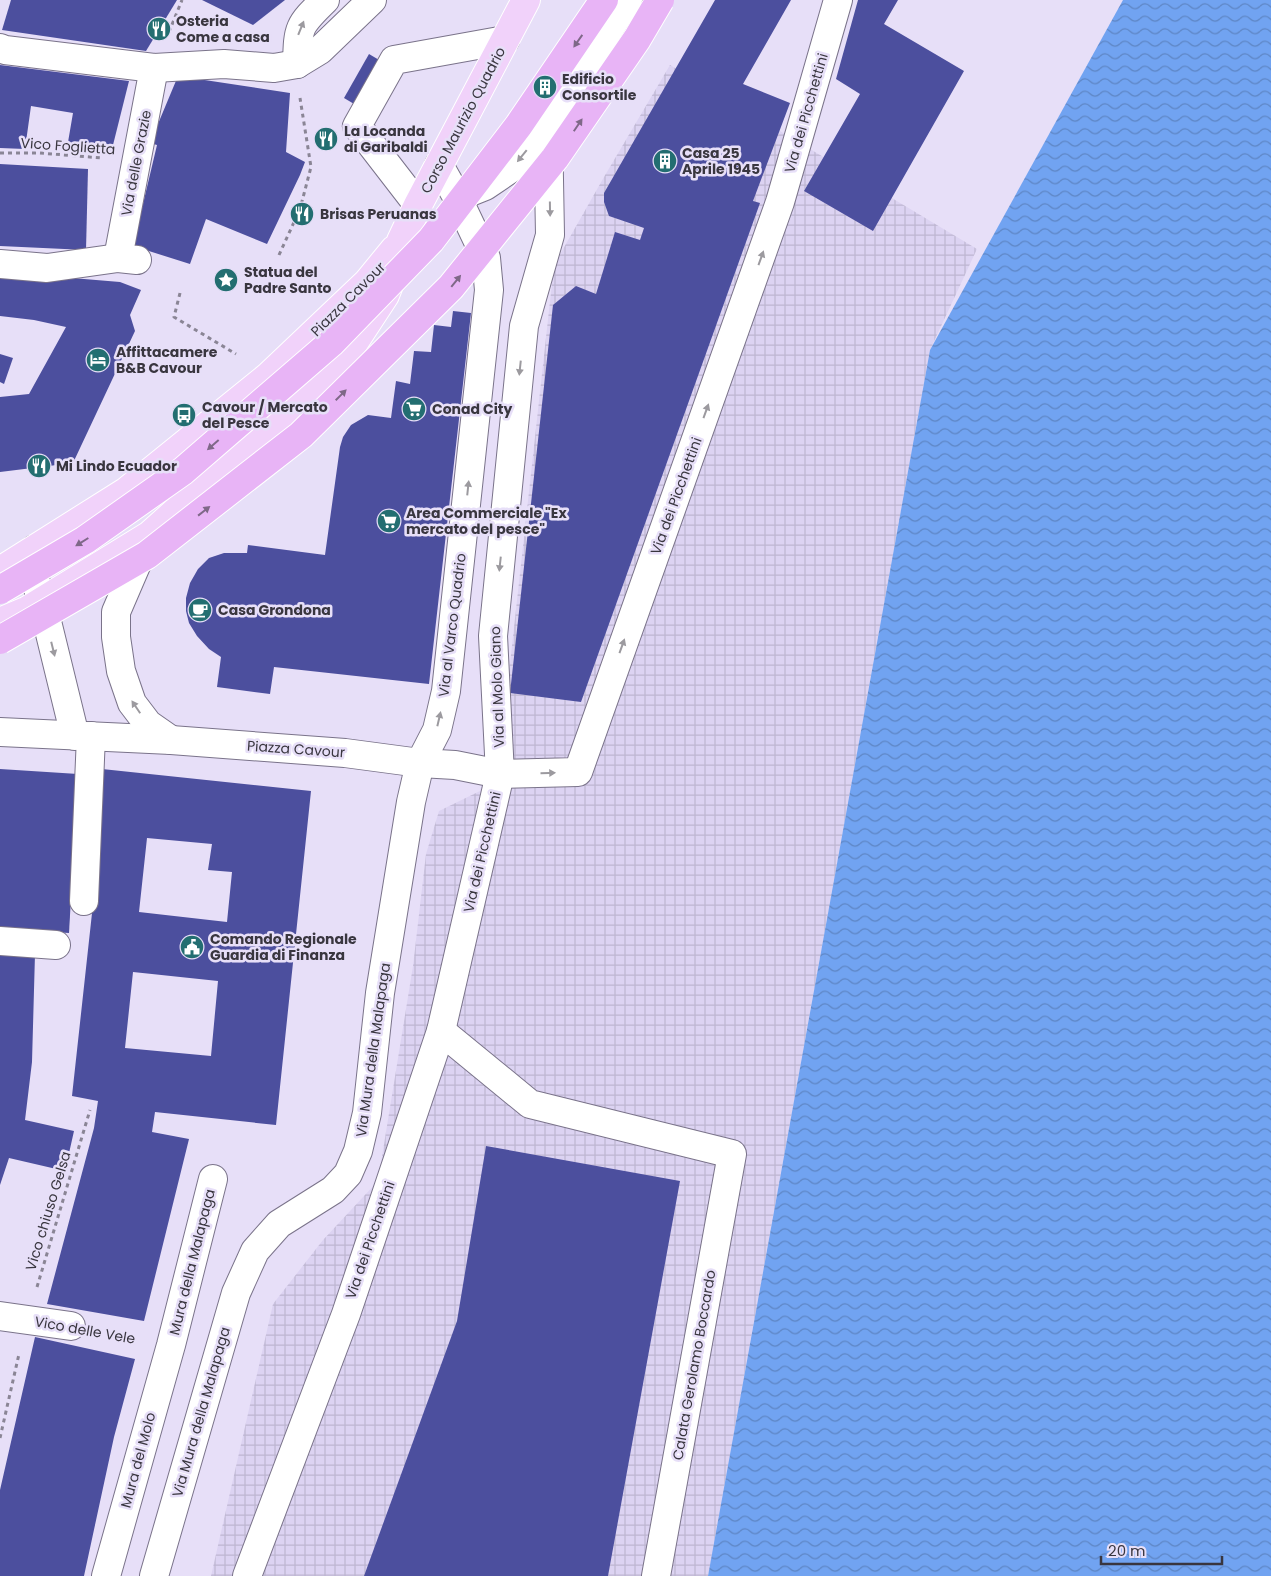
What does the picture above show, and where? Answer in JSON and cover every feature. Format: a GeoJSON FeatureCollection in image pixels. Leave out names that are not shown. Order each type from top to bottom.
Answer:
{"type":"FeatureCollection","features":[{"type":"Feature","properties":{"kind":"highway"},"geometry":{"type":"LineString","coordinates":[[0,590],[84,540],[182,471],[331,343],[431,240],[519,126],[604,0]]}},
{"type":"Feature","properties":{"kind":"highway"},"geometry":{"type":"LineString","coordinates":[[0,640],[147,555],[301,435],[457,279],[555,158],[637,39],[660,0]]}},
{"type":"Feature","properties":{"kind":"main road","name":"Corso Maurizio Quadrio"},"geometry":{"type":"LineString","coordinates":[[401,241],[526,0]]}},
{"type":"Feature","properties":{"kind":"main road","name":"Piazza Cavour"},"geometry":{"type":"LineString","coordinates":[[0,622],[28,610],[150,534],[323,379],[347,353],[385,295],[394,272],[401,241]]}},
{"type":"Feature","properties":{"kind":"main road","name":"Piazza Cavour"},"geometry":{"type":"LineString","coordinates":[[0,571],[127,491],[269,376],[367,283],[401,241]]}},
{"type":"Feature","properties":{"kind":"street"},"geometry":{"type":"LineString","coordinates":[[297,64],[298,35],[304,19],[325,0]]}},
{"type":"Feature","properties":{"kind":"street"},"geometry":{"type":"LineString","coordinates":[[0,48],[154,68],[224,64],[274,68],[297,64],[320,50],[372,0]]}},
{"type":"Feature","properties":{"kind":"street"},"geometry":{"type":"LineString","coordinates":[[457,197],[485,186],[513,167],[548,125],[628,0]]}},
{"type":"Feature","properties":{"kind":"street","name":"Via dei Picchettini"},"geometry":{"type":"LineString","coordinates":[[247,1576],[346,1314],[441,1031],[500,774],[578,772],[780,202],[838,0]]}},
{"type":"Feature","properties":{"kind":"street"},"geometry":{"type":"LineString","coordinates":[[418,205],[357,126],[394,60],[505,40]]}},
{"type":"Feature","properties":{"kind":"street","name":"Via delle Grazie"},"geometry":{"type":"LineString","coordinates":[[0,264],[47,268],[128,259],[135,163],[154,68]]}},
{"type":"Feature","properties":{"kind":"street","name":"Via al Molo Giano"},"geometry":{"type":"LineString","coordinates":[[500,774],[493,636],[524,326],[550,235],[548,125]]}},
{"type":"Feature","properties":{"kind":"street","name":"Via al Varco Quadrio"},"geometry":{"type":"LineString","coordinates":[[420,763],[437,730],[446,691],[490,290],[486,258],[457,197],[439,166]]}},
{"type":"Feature","properties":{"kind":"street","name":"Piazza Cavour"},"geometry":{"type":"LineString","coordinates":[[150,534],[116,612],[116,637],[121,671],[132,703],[148,724],[171,740]]}},
{"type":"Feature","properties":{"kind":"street"},"geometry":{"type":"LineString","coordinates":[[36,548],[30,564],[83,736],[84,901]]}},
{"type":"Feature","properties":{"kind":"street","name":"Piazza Cavour"},"geometry":{"type":"LineString","coordinates":[[0,732],[171,740],[345,753],[420,763],[455,765],[500,774]]}},
{"type":"Feature","properties":{"kind":"street","name":"Via Mura della Malapaga"},"geometry":{"type":"LineString","coordinates":[[154,1576],[236,1293],[255,1251],[279,1224],[332,1190],[348,1174],[358,1151],[367,1113],[380,993],[393,906],[410,802],[420,763]]}},
{"type":"Feature","properties":{"kind":"street"},"geometry":{"type":"LineString","coordinates":[[0,941],[56,945]]}},
{"type":"Feature","properties":{"kind":"street","name":"Calata Gerolamo Boccardo"},"geometry":{"type":"LineString","coordinates":[[441,1031],[530,1104],[732,1154],[656,1576]]}},
{"type":"Feature","properties":{"kind":"street","name":"Mura della Malapaga"},"geometry":{"type":"LineString","coordinates":[[170,1345],[212,1179]]}},
{"type":"Feature","properties":{"kind":"street","name":"Vico delle Vele"},"geometry":{"type":"LineString","coordinates":[[0,1316],[70,1326]]}},
{"type":"Feature","properties":{"kind":"street","name":"Mura del Molo"},"geometry":{"type":"LineString","coordinates":[[106,1576],[170,1345]]}},
{"type":"Feature","properties":{"kind":"path"},"geometry":{"type":"LineString","coordinates":[[279,255],[300,209],[311,167],[303,122],[297,64]]}},
{"type":"Feature","properties":{"kind":"path","name":"Vico Foglietta"},"geometry":{"type":"LineString","coordinates":[[0,153],[40,153],[102,158],[135,163]]}},
{"type":"Feature","properties":{"kind":"path"},"geometry":{"type":"LineString","coordinates":[[180,294],[174,317],[236,354]]}},
{"type":"Feature","properties":{"kind":"path","name":"Vico chiuso Gelsa"},"geometry":{"type":"LineString","coordinates":[[0,1438],[27,1319],[90,1110]]}},
{"type":"Feature","properties":{"kind":"path","name":"Vico delle Vele"},"geometry":{"type":"LineString","coordinates":[[70,1326],[170,1345]]}},
{"type":"Feature","properties":{"kind":"shaded area"},"geometry":{"type":"Polygon","coordinates":[[[670,65],[977,249],[930,350],[708,1576],[211,1576],[273,1304],[323,1240],[378,1181],[413,966],[426,854],[439,811],[480,791],[506,700],[554,265],[670,65]]]}},
{"type":"Feature","properties":{"kind":"water"},"geometry":{"type":"Polygon","coordinates":[[[1123,0],[1271,0],[1271,1576],[708,1576],[930,350],[1123,0]]]}},
{"type":"Feature","properties":{"kind":"building"},"geometry":{"type":"Polygon","coordinates":[[[11,0],[177,0],[146,51],[2,30],[11,0]]]}},
{"type":"Feature","properties":{"kind":"building"},"geometry":{"type":"Polygon","coordinates":[[[202,0],[285,0],[253,25],[202,0]]]}},
{"type":"Feature","properties":{"kind":"building"},"geometry":{"type":"Polygon","coordinates":[[[715,0],[791,0],[743,84],[790,103],[753,201],[760,203],[581,702],[510,693],[553,305],[576,286],[596,294],[615,232],[640,240],[644,228],[609,216],[604,202],[604,193],[715,0]]]}},
{"type":"Feature","properties":{"kind":"building"},"geometry":{"type":"Polygon","coordinates":[[[858,0],[898,0],[884,24],[964,71],[873,231],[804,191],[860,94],[836,79],[858,0]]]}},
{"type":"Feature","properties":{"kind":"building"},"geometry":{"type":"Polygon","coordinates":[[[369,54],[401,73],[376,117],[344,98],[369,54]]]}},
{"type":"Feature","properties":{"kind":"building"},"geometry":{"type":"Polygon","coordinates":[[[0,65],[129,81],[111,153],[67,148],[73,113],[31,106],[25,149],[0,148],[0,65]]]}},
{"type":"Feature","properties":{"kind":"building"},"geometry":{"type":"Polygon","coordinates":[[[178,76],[290,93],[286,152],[305,162],[267,244],[206,219],[190,264],[133,246],[157,145],[150,143],[178,76]]]}},
{"type":"Feature","properties":{"kind":"building"},"geometry":{"type":"Polygon","coordinates":[[[0,164],[88,169],[86,250],[0,246],[0,164]]]}},
{"type":"Feature","properties":{"kind":"building"},"geometry":{"type":"Polygon","coordinates":[[[0,272],[120,282],[141,290],[130,315],[135,331],[73,463],[0,472],[0,397],[29,394],[66,327],[34,320],[0,316],[0,272]]]}},
{"type":"Feature","properties":{"kind":"building","name":"Area Commerciale \"Ex mercato del pesce\""},"geometry":{"type":"Polygon","coordinates":[[[453,311],[471,313],[429,684],[274,667],[270,694],[217,687],[221,657],[209,649],[197,636],[189,623],[186,611],[186,598],[190,583],[198,569],[209,558],[224,553],[247,553],[248,545],[325,555],[343,437],[351,425],[368,415],[391,418],[396,381],[410,384],[414,351],[431,352],[434,325],[451,327],[453,311]]]}},
{"type":"Feature","properties":{"kind":"building"},"geometry":{"type":"Polygon","coordinates":[[[0,354],[13,358],[4,384],[0,382],[0,354]]]}},
{"type":"Feature","properties":{"kind":"building"},"geometry":{"type":"Polygon","coordinates":[[[0,769],[78,774],[69,933],[0,929],[0,769]]]}},
{"type":"Feature","properties":{"kind":"building","name":"Comando Regionale Guardia di Finanza"},"geometry":{"type":"Polygon","coordinates":[[[102,769],[311,791],[276,1125],[155,1112],[152,1132],[189,1139],[144,1321],[47,1304],[94,1128],[98,1101],[72,1096],[101,831],[96,829],[102,769]],[[147,838],[139,912],[227,922],[232,872],[208,870],[212,844],[147,838]],[[133,972],[125,1048],[211,1056],[218,981],[133,972]]]}},
{"type":"Feature","properties":{"kind":"building"},"geometry":{"type":"Polygon","coordinates":[[[0,951],[35,954],[32,1062],[25,1120],[74,1131],[65,1171],[9,1158],[0,1185],[0,951]]]}},
{"type":"Feature","properties":{"kind":"building"},"geometry":{"type":"Polygon","coordinates":[[[486,1146],[680,1181],[608,1576],[364,1576],[457,1321],[486,1146]]]}},
{"type":"Feature","properties":{"kind":"building"},"geometry":{"type":"Polygon","coordinates":[[[35,1337],[135,1359],[114,1437],[84,1576],[0,1576],[0,1490],[35,1337]]]}},
{"type":"Feature","properties":{"kind":"place","name":"Osteria Come a casa"},"geometry":{"type":"Point","coordinates":[159,29]}},
{"type":"Feature","properties":{"kind":"place","name":"Edificio Consortile"},"geometry":{"type":"Point","coordinates":[545,87]}},
{"type":"Feature","properties":{"kind":"place","name":"La Locanda di Garibaldi"},"geometry":{"type":"Point","coordinates":[326,139]}},
{"type":"Feature","properties":{"kind":"place","name":"Casa 25 Aprile 1945"},"geometry":{"type":"Point","coordinates":[665,161]}},
{"type":"Feature","properties":{"kind":"place","name":"Brisas Peruanas"},"geometry":{"type":"Point","coordinates":[302,214]}},
{"type":"Feature","properties":{"kind":"place","name":"Statua del Padre Santo"},"geometry":{"type":"Point","coordinates":[226,280]}},
{"type":"Feature","properties":{"kind":"place","name":"Affittacamere B&B Cavour"},"geometry":{"type":"Point","coordinates":[98,360]}},
{"type":"Feature","properties":{"kind":"place","name":"Conad City"},"geometry":{"type":"Point","coordinates":[414,409]}},
{"type":"Feature","properties":{"kind":"place","name":"Cavour / Mercato del Pesce"},"geometry":{"type":"Point","coordinates":[184,415]}},
{"type":"Feature","properties":{"kind":"place","name":"Mi Lindo Ecuador"},"geometry":{"type":"Point","coordinates":[39,466]}},
{"type":"Feature","properties":{"kind":"place","name":"Area Commerciale \"Ex mercato del pesce\""},"geometry":{"type":"Point","coordinates":[389,521]}},
{"type":"Feature","properties":{"kind":"place","name":"Casa Grondona"},"geometry":{"type":"Point","coordinates":[200,610]}},
{"type":"Feature","properties":{"kind":"place","name":"Comando Regionale Guardia di Finanza"},"geometry":{"type":"Point","coordinates":[192,947]}}]}
